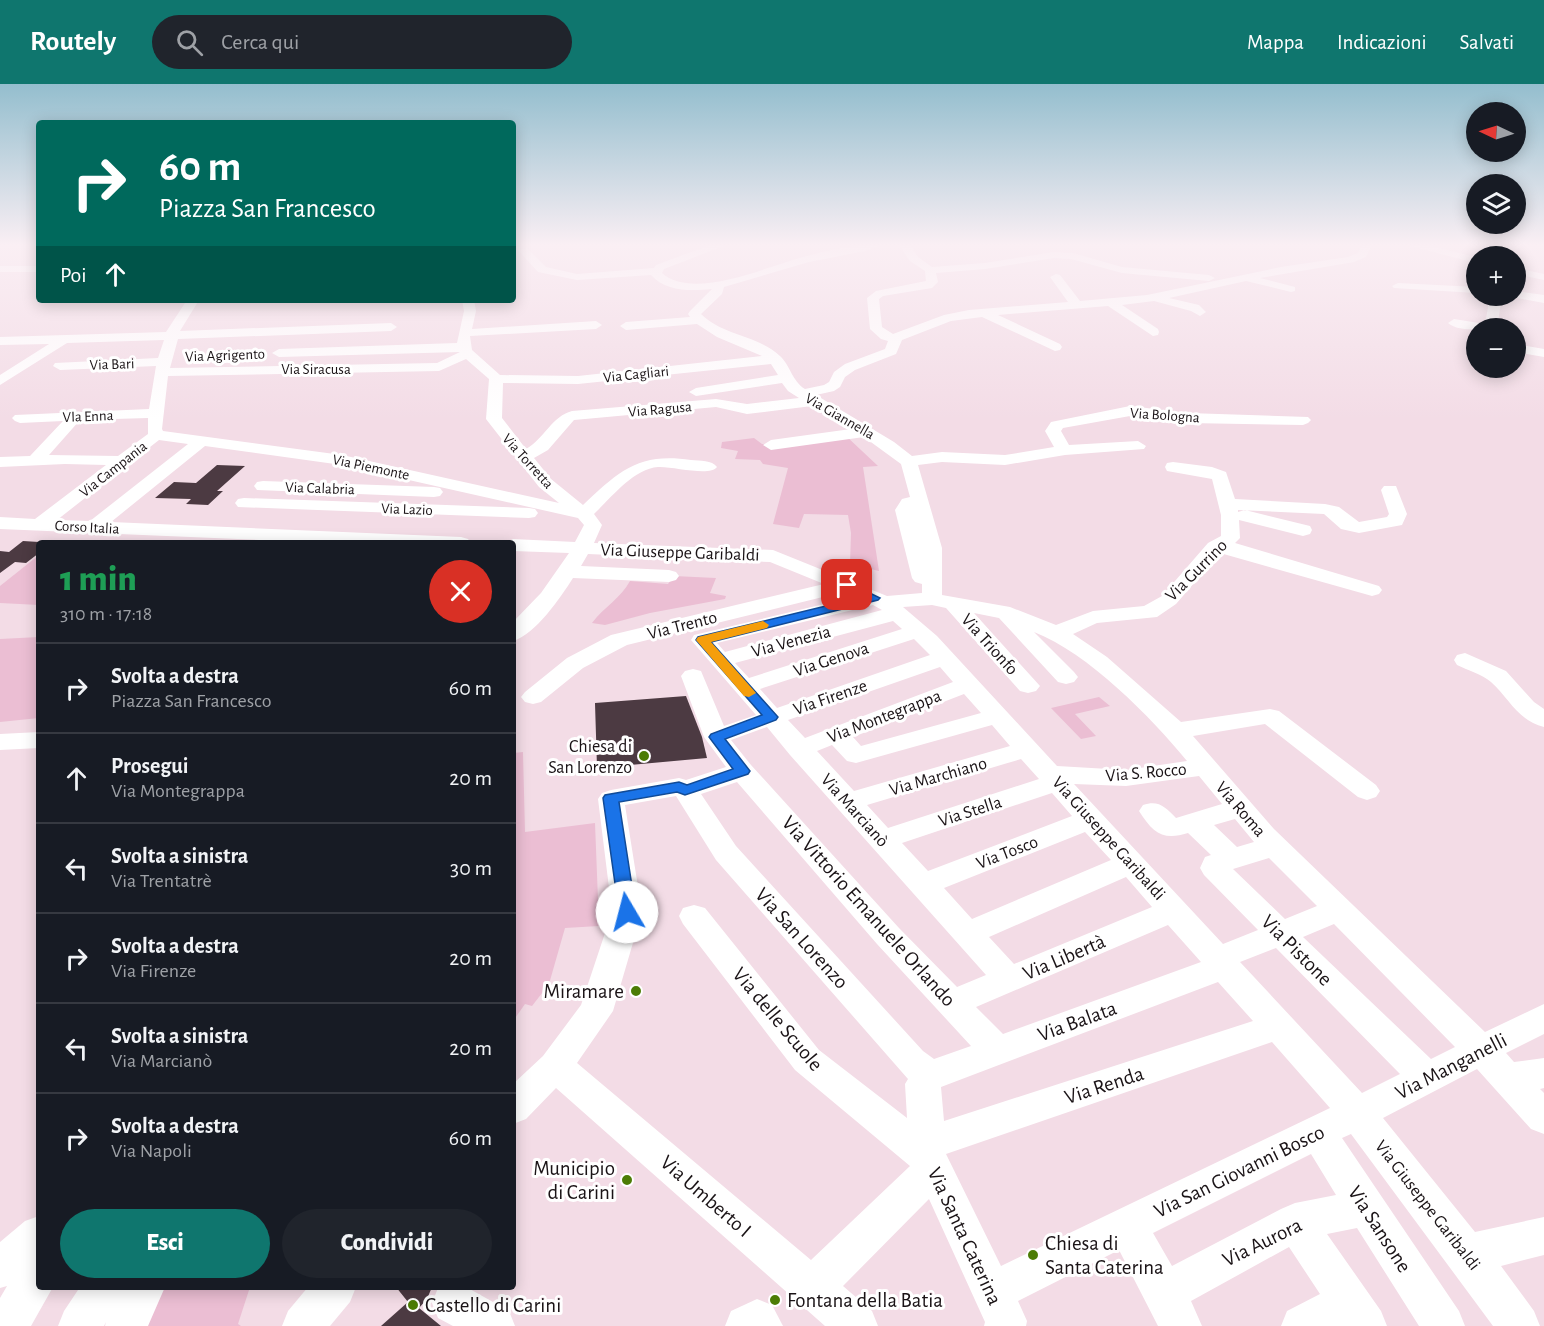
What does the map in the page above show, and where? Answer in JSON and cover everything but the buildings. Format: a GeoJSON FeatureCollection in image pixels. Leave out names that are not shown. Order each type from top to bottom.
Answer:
{"type":"FeatureCollection","features":[{"type":"Feature","properties":{"kind":"street"},"geometry":{"type":"LineString","coordinates":[[156,435],[154,429],[156,413],[171,335],[186,317],[192,303]]}},
{"type":"Feature","properties":{"kind":"street"},"geometry":{"type":"LineString","coordinates":[[469,303],[471,307],[465,344],[496,379]]}},
{"type":"Feature","properties":{"kind":"street"},"geometry":{"type":"LineString","coordinates":[[706,303],[694,314],[699,320],[714,331],[759,348],[776,359]]}},
{"type":"Feature","properties":{"kind":"street"},"geometry":{"type":"LineString","coordinates":[[873,303],[876,329],[896,339]]}},
{"type":"Feature","properties":{"kind":"street"},"geometry":{"type":"LineString","coordinates":[[1112,303],[1153,332]]}},
{"type":"Feature","properties":{"kind":"street","name":"Via Ragusa"},"geometry":{"type":"LineString","coordinates":[[524,457],[542,447],[566,418],[602,408],[716,403],[747,409],[807,398],[835,384],[839,375],[850,367],[891,351],[896,339],[907,332],[948,318],[1112,303]]}},
{"type":"Feature","properties":{"kind":"street"},"geometry":{"type":"LineString","coordinates":[[1176,303],[1195,308],[1200,312]]}},
{"type":"Feature","properties":{"kind":"street"},"geometry":{"type":"LineString","coordinates":[[984,313],[1055,347]]}},
{"type":"Feature","properties":{"kind":"street"},"geometry":{"type":"LineString","coordinates":[[626,326],[699,320]]}},
{"type":"Feature","properties":{"kind":"street"},"geometry":{"type":"LineString","coordinates":[[1454,323],[1466,325]]}},
{"type":"Feature","properties":{"kind":"street","name":"Via Agrigento"},"geometry":{"type":"LineString","coordinates":[[266,353],[465,344],[596,325]]}},
{"type":"Feature","properties":{"kind":"street"},"geometry":{"type":"LineString","coordinates":[[0,341],[391,327]]}},
{"type":"Feature","properties":{"kind":"street"},"geometry":{"type":"LineString","coordinates":[[0,350],[15,340]]}},
{"type":"Feature","properties":{"kind":"street"},"geometry":{"type":"LineString","coordinates":[[0,381],[63,340]]}},
{"type":"Feature","properties":{"kind":"street","name":"Via Siracusa"},"geometry":{"type":"LineString","coordinates":[[167,362],[439,367],[465,344]]}},
{"type":"Feature","properties":{"kind":"street"},"geometry":{"type":"LineString","coordinates":[[1526,350],[1544,353]]}},
{"type":"Feature","properties":{"kind":"street","name":"Via Giannella"},"geometry":{"type":"LineString","coordinates":[[776,359],[785,378],[807,398],[867,432],[909,462]]}},
{"type":"Feature","properties":{"kind":"street","name":"Via Cagliari"},"geometry":{"type":"LineString","coordinates":[[496,379],[578,380],[776,359]]}},
{"type":"Feature","properties":{"kind":"street","name":"Via Bari"},"geometry":{"type":"LineString","coordinates":[[60,366],[167,362]]}},
{"type":"Feature","properties":{"kind":"street"},"geometry":{"type":"LineString","coordinates":[[602,408],[720,390],[736,384],[785,378]]}},
{"type":"Feature","properties":{"kind":"street","name":"Via Torretta"},"geometry":{"type":"LineString","coordinates":[[496,379],[494,419],[545,483],[584,514]]}},
{"type":"Feature","properties":{"kind":"street","name":"Via Bologna"},"geometry":{"type":"LineString","coordinates":[[1064,450],[1053,431],[1057,425],[1130,411],[1188,418],[1303,420]]}},
{"type":"Feature","properties":{"kind":"street","name":"VIa Enna"},"geometry":{"type":"LineString","coordinates":[[20,418],[156,413]]}},
{"type":"Feature","properties":{"kind":"street"},"geometry":{"type":"LineString","coordinates":[[34,460],[76,416]]}},
{"type":"Feature","properties":{"kind":"street"},"geometry":{"type":"LineString","coordinates":[[850,422],[768,440],[867,432]]}},
{"type":"Feature","properties":{"kind":"street","name":"Via Piemonte"},"geometry":{"type":"LineString","coordinates":[[156,435],[342,459],[478,493],[584,514]]}},
{"type":"Feature","properties":{"kind":"street","name":"Via Campania"},"geometry":{"type":"LineString","coordinates":[[39,525],[156,435]]}},
{"type":"Feature","properties":{"kind":"street"},"geometry":{"type":"LineString","coordinates":[[75,540],[202,441]]}},
{"type":"Feature","properties":{"kind":"street","name":"Via Bologna"},"geometry":{"type":"LineString","coordinates":[[909,462],[928,456],[999,460],[1064,450],[1095,447],[1117,450],[1138,446]]}},
{"type":"Feature","properties":{"kind":"street"},"geometry":{"type":"LineString","coordinates":[[207,538],[297,453]]}},
{"type":"Feature","properties":{"kind":"street"},"geometry":{"type":"LineString","coordinates":[[297,506],[342,459]]}},
{"type":"Feature","properties":{"kind":"street"},"geometry":{"type":"LineString","coordinates":[[0,462],[124,460]]}},
{"type":"Feature","properties":{"kind":"street"},"geometry":{"type":"LineString","coordinates":[[516,631],[537,613],[583,548],[593,525],[584,514],[618,483],[646,464],[662,462],[709,467]]}},
{"type":"Feature","properties":{"kind":"street"},"geometry":{"type":"LineString","coordinates":[[909,462],[920,502],[908,504],[904,510],[935,593]]}},
{"type":"Feature","properties":{"kind":"street","name":"Via Gurrino"},"geometry":{"type":"LineString","coordinates":[[1057,633],[1093,617],[1149,612],[1169,600],[1215,547],[1230,538],[1229,509],[1220,476],[1173,467]]}},
{"type":"Feature","properties":{"kind":"street"},"geometry":{"type":"LineString","coordinates":[[342,507],[378,468]]}},
{"type":"Feature","properties":{"kind":"street"},"geometry":{"type":"LineString","coordinates":[[369,528],[412,476]]}},
{"type":"Feature","properties":{"kind":"street","name":"Via Calabria"},"geometry":{"type":"LineString","coordinates":[[263,486],[478,493]]}},
{"type":"Feature","properties":{"kind":"street"},"geometry":{"type":"LineString","coordinates":[[1229,509],[1325,509],[1337,513],[1349,525],[1360,527],[1395,521],[1398,514],[1390,490]]}},
{"type":"Feature","properties":{"kind":"street"},"geometry":{"type":"LineString","coordinates":[[445,531],[459,510],[478,493]]}},
{"type":"Feature","properties":{"kind":"street"},"geometry":{"type":"LineString","coordinates":[[77,497],[129,499]]}},
{"type":"Feature","properties":{"kind":"street","name":"Via Lazio"},"geometry":{"type":"LineString","coordinates":[[244,503],[532,513],[531,516],[565,519]]}},
{"type":"Feature","properties":{"kind":"street"},"geometry":{"type":"LineString","coordinates":[[290,536],[318,506]]}},
{"type":"Feature","properties":{"kind":"street"},"geometry":{"type":"LineString","coordinates":[[1229,509],[1303,530]]}},
{"type":"Feature","properties":{"kind":"street"},"geometry":{"type":"LineString","coordinates":[[531,516],[517,539],[583,548]]}},
{"type":"Feature","properties":{"kind":"street","name":"Corso Italia"},"geometry":{"type":"LineString","coordinates":[[3,526],[39,525],[135,529],[207,538],[290,536],[388,540]]}},
{"type":"Feature","properties":{"kind":"street"},"geometry":{"type":"LineString","coordinates":[[122,540],[135,529]]}},
{"type":"Feature","properties":{"kind":"street"},"geometry":{"type":"LineString","coordinates":[[1215,547],[1230,548],[1372,590]]}},
{"type":"Feature","properties":{"kind":"street","name":"Via Giuseppe Garibaldi"},"geometry":{"type":"LineString","coordinates":[[583,548],[774,556],[847,585],[894,611],[944,658],[998,716],[1357,1113],[1467,1254],[1519,1326]]}},
{"type":"Feature","properties":{"kind":"street"},"geometry":{"type":"LineString","coordinates":[[568,572],[669,576]]}},
{"type":"Feature","properties":{"kind":"street","name":"Via Trento"},"geometry":{"type":"LineString","coordinates":[[532,698],[575,663],[619,640],[847,585]]}},
{"type":"Feature","properties":{"kind":"street","name":"Via Roma"},"geometry":{"type":"LineString","coordinates":[[894,611],[935,593],[1002,612],[1057,633],[1106,668],[1175,731],[1274,846],[1482,1051],[1544,1118]]}},
{"type":"Feature","properties":{"kind":"street","name":"Via Trionfo"},"geometry":{"type":"LineString","coordinates":[[935,593],[1022,687],[1066,677]]}},
{"type":"Feature","properties":{"kind":"street","name":"Via Venezia"},"geometry":{"type":"LineString","coordinates":[[711,650],[894,611]]}},
{"type":"Feature","properties":{"kind":"street","name":"Via Genova"},"geometry":{"type":"LineString","coordinates":[[743,687],[894,611]]}},
{"type":"Feature","properties":{"kind":"street"},"geometry":{"type":"LineString","coordinates":[[1002,612],[1066,677],[1106,668]]}},
{"type":"Feature","properties":{"kind":"street","name":"Via Marcianò"},"geometry":{"type":"LineString","coordinates":[[711,650],[1009,980]]}},
{"type":"Feature","properties":{"kind":"street","name":"Via Firenze"},"geometry":{"type":"LineString","coordinates":[[716,737],[944,658]]}},
{"type":"Feature","properties":{"kind":"street"},"geometry":{"type":"LineString","coordinates":[[1465,660],[1498,676],[1525,707],[1544,720]]}},
{"type":"Feature","properties":{"kind":"street","name":"Via Vittorio Emanuele Orlando"},"geometry":{"type":"LineString","coordinates":[[693,676],[716,737],[742,771],[888,936],[997,1051]]}},
{"type":"Feature","properties":{"kind":"street","name":"Via Montegrappa"},"geometry":{"type":"LineString","coordinates":[[800,748],[968,684]]}},
{"type":"Feature","properties":{"kind":"street","name":"Via Firenze"},"geometry":{"type":"LineString","coordinates":[[836,735],[856,755],[998,716]]}},
{"type":"Feature","properties":{"kind":"street"},"geometry":{"type":"LineString","coordinates":[[1175,731],[1270,716],[1367,791]]}},
{"type":"Feature","properties":{"kind":"street"},"geometry":{"type":"LineString","coordinates":[[0,742],[36,740]]}},
{"type":"Feature","properties":{"kind":"street","name":"Via Marchiano"},"geometry":{"type":"LineString","coordinates":[[848,802],[1028,749]]}},
{"type":"Feature","properties":{"kind":"street","name":"Via S. Rocco"},"geometry":{"type":"LineString","coordinates":[[1054,778],[1126,778],[1205,767]]}},
{"type":"Feature","properties":{"kind":"street"},"geometry":{"type":"LineString","coordinates":[[516,1105],[555,1066],[596,1011],[627,912],[610,798],[682,789],[742,771]]}},
{"type":"Feature","properties":{"kind":"street","name":"Via Stella"},"geometry":{"type":"LineString","coordinates":[[882,840],[1054,778]]}},
{"type":"Feature","properties":{"kind":"street","name":"Via San Lorenzo"},"geometry":{"type":"LineString","coordinates":[[682,789],[726,853],[911,1061],[929,1076]]}},
{"type":"Feature","properties":{"kind":"street"},"geometry":{"type":"LineString","coordinates":[[1153,811],[1170,829],[1240,807]]}},
{"type":"Feature","properties":{"kind":"street","name":"Via Tosco"},"geometry":{"type":"LineString","coordinates":[[923,885],[1091,819]]}},
{"type":"Feature","properties":{"kind":"street"},"geometry":{"type":"LineString","coordinates":[[1193,822],[1232,859],[1274,846]]}},
{"type":"Feature","properties":{"kind":"street","name":"Via Pistone"},"geometry":{"type":"LineString","coordinates":[[1232,859],[1215,864],[1214,868],[1427,1078]]}},
{"type":"Feature","properties":{"kind":"street"},"geometry":{"type":"LineString","coordinates":[[967,934],[1131,863]]}},
{"type":"Feature","properties":{"kind":"street","name":"Via Libertà"},"geometry":{"type":"LineString","coordinates":[[953,1004],[1175,910]]}},
{"type":"Feature","properties":{"kind":"street","name":"Via Balata"},"geometry":{"type":"LineString","coordinates":[[929,1076],[1222,962],[1280,934],[1338,910]]}},
{"type":"Feature","properties":{"kind":"street","name":"Via delle Scuole"},"geometry":{"type":"LineString","coordinates":[[694,916],[807,1060],[930,1154]]}},
{"type":"Feature","properties":{"kind":"street","name":"Via Manganelli"},"geometry":{"type":"LineString","coordinates":[[1357,1113],[1544,1018]]}},
{"type":"Feature","properties":{"kind":"street","name":"Via Renda"},"geometry":{"type":"LineString","coordinates":[[930,1154],[944,1138],[1279,1026]]}},
{"type":"Feature","properties":{"kind":"street","name":"Via Umberto I"},"geometry":{"type":"LineString","coordinates":[[555,1066],[857,1326]]}},
{"type":"Feature","properties":{"kind":"street"},"geometry":{"type":"LineString","coordinates":[[1507,1078],[1544,1073]]}},
{"type":"Feature","properties":{"kind":"street","name":"Via Santa Caterina"},"geometry":{"type":"LineString","coordinates":[[929,1076],[923,1084],[930,1154],[998,1309]]}},
{"type":"Feature","properties":{"kind":"street","name":"Via San Giovanni Bosco"},"geometry":{"type":"LineString","coordinates":[[998,1309],[1128,1226],[1357,1113]]}},
{"type":"Feature","properties":{"kind":"street","name":"Via Sansone"},"geometry":{"type":"LineString","coordinates":[[1317,1132],[1443,1326]]}},
{"type":"Feature","properties":{"kind":"street"},"geometry":{"type":"LineString","coordinates":[[812,1288],[930,1154]]}},
{"type":"Feature","properties":{"kind":"street","name":"Via Aurora"},"geometry":{"type":"LineString","coordinates":[[1172,1309],[1295,1222],[1366,1207]]}},
{"type":"Feature","properties":{"kind":"street"},"geometry":{"type":"LineString","coordinates":[[1295,1222],[1357,1313],[1302,1326]]}},
{"type":"Feature","properties":{"kind":"street"},"geometry":{"type":"LineString","coordinates":[[1128,1226],[1172,1309]]}},
{"type":"Feature","properties":{"kind":"street"},"geometry":{"type":"LineString","coordinates":[[1467,1254],[1544,1236]]}},
{"type":"Feature","properties":{"kind":"street"},"geometry":{"type":"LineString","coordinates":[[0,1268],[36,1238]]}},
{"type":"Feature","properties":{"kind":"street"},"geometry":{"type":"LineString","coordinates":[[9,1326],[36,1277]]}},
{"type":"Feature","properties":{"kind":"street"},"geometry":{"type":"LineString","coordinates":[[79,1326],[103,1290]]}},
{"type":"Feature","properties":{"kind":"street"},"geometry":{"type":"LineString","coordinates":[[126,1326],[143,1290]]}},
{"type":"Feature","properties":{"kind":"street"},"geometry":{"type":"LineString","coordinates":[[303,1326],[333,1290]]}},
{"type":"Feature","properties":{"kind":"street"},"geometry":{"type":"LineString","coordinates":[[453,1303],[494,1326]]}},
{"type":"Feature","properties":{"kind":"shaded area"},"geometry":{"type":"Polygon","coordinates":[[[845,435],[878,466],[863,467],[879,571],[850,564],[851,533],[848,515],[804,514],[799,528],[773,524],[788,468],[763,464],[760,460],[735,459],[738,451],[721,448],[722,442],[754,438],[762,444],[771,445],[845,435]]]}},
{"type":"Feature","properties":{"kind":"shaded area"},"geometry":{"type":"Polygon","coordinates":[[[36,557],[36,605],[0,603],[0,586],[36,557]]]}},
{"type":"Feature","properties":{"kind":"shaded area"},"geometry":{"type":"Polygon","coordinates":[[[674,576],[716,578],[710,593],[726,596],[725,599],[650,613],[605,625],[592,623],[630,581],[668,584],[674,576]]]}},
{"type":"Feature","properties":{"kind":"shaded area"},"geometry":{"type":"Polygon","coordinates":[[[36,637],[36,718],[0,722],[0,639],[36,637]]]}},
{"type":"Feature","properties":{"kind":"shaded area"},"geometry":{"type":"Polygon","coordinates":[[[1099,697],[1110,706],[1075,714],[1096,736],[1081,739],[1051,708],[1099,697]]]}},
{"type":"Feature","properties":{"kind":"shaded area"},"geometry":{"type":"Polygon","coordinates":[[[523,752],[525,832],[595,823],[599,926],[565,928],[549,984],[532,1006],[525,1004],[516,1017],[516,753],[523,752]]]}},
{"type":"Feature","properties":{"kind":"shaded area"},"geometry":{"type":"Polygon","coordinates":[[[161,1290],[249,1290],[238,1324],[241,1326],[143,1326],[161,1290]]]}},
{"type":"Feature","properties":{"kind":"slow traffic"},"geometry":{"type":"LineString","coordinates":[[749,693],[702,640],[763,625]]}},
{"type":"Feature","properties":{"kind":"place","name":"Chiesa di San Lorenzo"},"geometry":{"type":"Point","coordinates":[644,756]}},
{"type":"Feature","properties":{"kind":"place","name":"Miramare"},"geometry":{"type":"Point","coordinates":[636,991]}},
{"type":"Feature","properties":{"kind":"place","name":"Municipio di Carini"},"geometry":{"type":"Point","coordinates":[627,1180]}},
{"type":"Feature","properties":{"kind":"place","name":"Chiesa di Santa Caterina"},"geometry":{"type":"Point","coordinates":[1033,1255]}},
{"type":"Feature","properties":{"kind":"place","name":"Fontana della Batia"},"geometry":{"type":"Point","coordinates":[775,1300]}},
{"type":"Feature","properties":{"kind":"place","name":"Castello di Carini"},"geometry":{"type":"Point","coordinates":[413,1305]}},
{"type":"Feature","properties":{"kind":"route"},"geometry":{"type":"LineString","coordinates":[[627,912],[610,798],[679,787],[685,790],[742,771],[716,737],[771,717],[702,640],[874,598],[847,585]]}}]}
